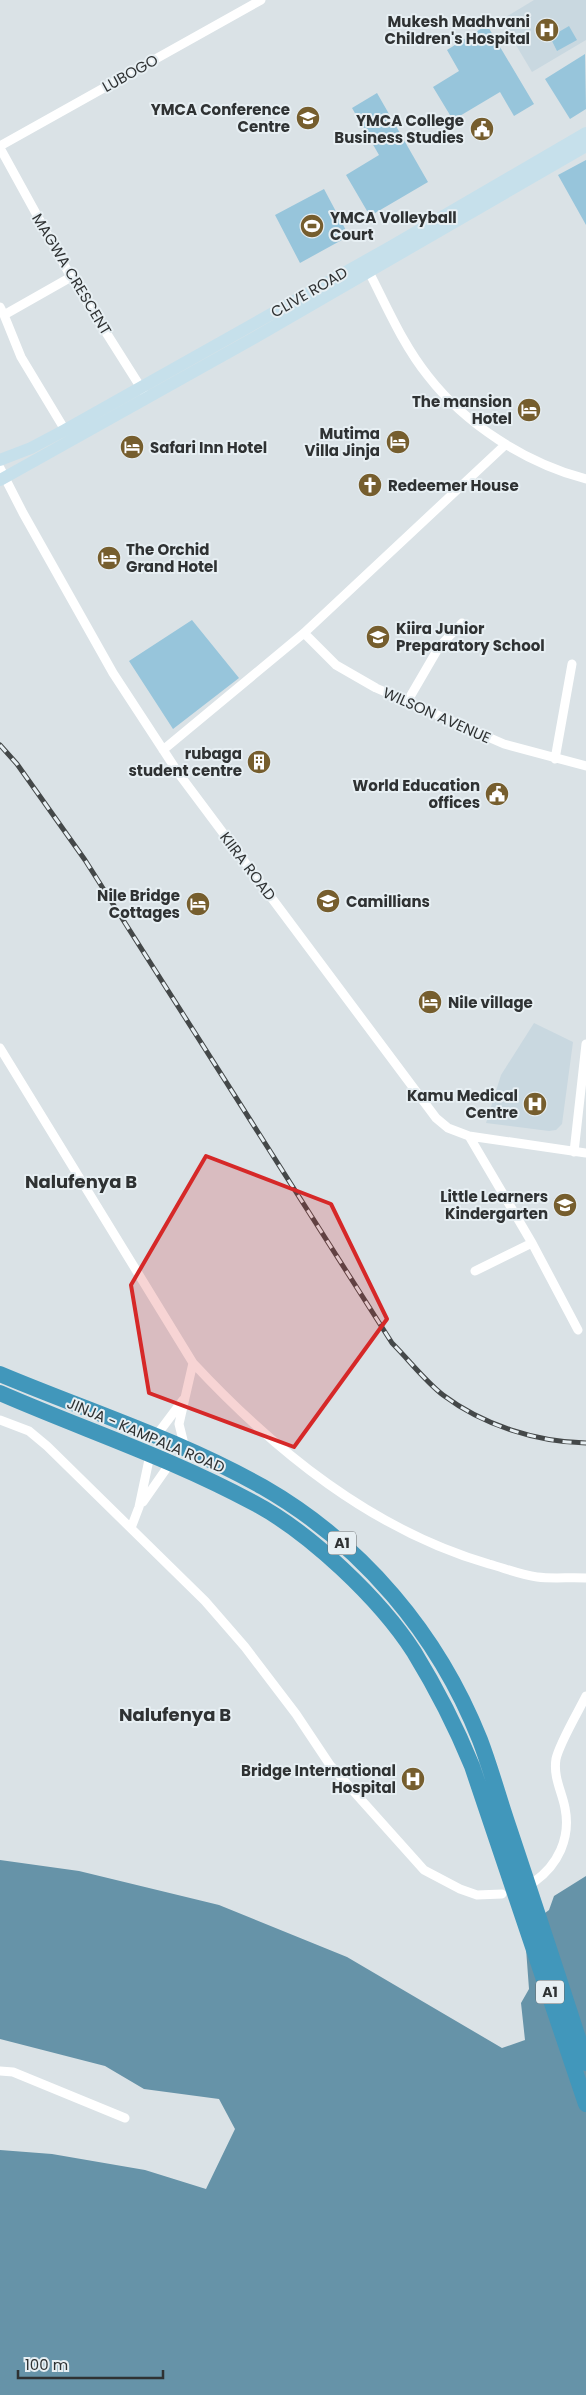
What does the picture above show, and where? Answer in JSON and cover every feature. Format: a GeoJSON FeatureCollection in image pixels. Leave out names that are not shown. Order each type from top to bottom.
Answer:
{"type":"FeatureCollection","features":[{"type":"Feature","properties":{"kind":"highway","name":"JINJA - KAMPALA ROAD"},"geometry":{"type":"LineString","coordinates":[[0,1374],[185,1448],[265,1488],[327,1531],[353,1552],[409,1612],[428,1641],[466,1709],[482,1747],[518,1882]]}},
{"type":"Feature","properties":{"kind":"highway","name":"JINJA - KAMPALA ROAD"},"geometry":{"type":"LineString","coordinates":[[0,1393],[171,1462],[255,1503],[287,1524],[315,1546],[362,1589],[413,1651],[462,1742],[518,1882]]}},
{"type":"Feature","properties":{"kind":"highway","name":"A1"},"geometry":{"type":"LineString","coordinates":[[518,1882],[586,2063]]}},
{"type":"Feature","properties":{"kind":"highway","name":"A1"},"geometry":{"type":"LineString","coordinates":[[518,1882],[540,1964],[586,2104]]}},
{"type":"Feature","properties":{"kind":"street","name":"LUBOGO"},"geometry":{"type":"LineString","coordinates":[[0,147],[257,1]]}},
{"type":"Feature","properties":{"kind":"street","name":"CLIVE ROAD"},"geometry":{"type":"LineString","coordinates":[[2,475],[46,454],[144,392],[586,134]]}},
{"type":"Feature","properties":{"kind":"street","name":"CLIVE ROAD"},"geometry":{"type":"LineString","coordinates":[[0,460],[31,448],[144,392],[369,272],[586,146]]}},
{"type":"Feature","properties":{"kind":"street","name":"MAGWA CRESCENT"},"geometry":{"type":"LineString","coordinates":[[0,147],[71,277],[144,392]]}},
{"type":"Feature","properties":{"kind":"street"},"geometry":{"type":"LineString","coordinates":[[369,272],[396,324],[428,376],[460,409],[505,445],[550,467],[586,479]]}},
{"type":"Feature","properties":{"kind":"street"},"geometry":{"type":"LineString","coordinates":[[65,430],[49,400],[21,357],[2,311],[71,277]]}},
{"type":"Feature","properties":{"kind":"street"},"geometry":{"type":"LineString","coordinates":[[164,750],[304,633],[505,445]]}},
{"type":"Feature","properties":{"kind":"street","name":"KIIRA ROAD"},"geometry":{"type":"LineString","coordinates":[[2,475],[108,664],[179,774],[436,1118],[448,1128],[469,1136],[586,1154]]}},
{"type":"Feature","properties":{"kind":"street"},"geometry":{"type":"LineString","coordinates":[[407,702],[439,647],[462,623]]}},
{"type":"Feature","properties":{"kind":"street","name":"WILSON AVENUE"},"geometry":{"type":"LineString","coordinates":[[304,633],[336,665],[376,688],[504,744],[586,766]]}},
{"type":"Feature","properties":{"kind":"street"},"geometry":{"type":"LineString","coordinates":[[555,759],[572,664]]}},
{"type":"Feature","properties":{"kind":"street"},"geometry":{"type":"LineString","coordinates":[[574,1152],[586,1044]]}},
{"type":"Feature","properties":{"kind":"street"},"geometry":{"type":"LineString","coordinates":[[0,1048],[194,1363],[232,1405],[359,1507],[397,1528],[462,1556],[535,1577],[586,1578]]}},
{"type":"Feature","properties":{"kind":"street"},"geometry":{"type":"LineString","coordinates":[[469,1136],[532,1243],[578,1330]]}},
{"type":"Feature","properties":{"kind":"street"},"geometry":{"type":"LineString","coordinates":[[474,1271],[532,1243]]}},
{"type":"Feature","properties":{"kind":"street"},"geometry":{"type":"LineString","coordinates":[[185,1448],[179,1424],[194,1363]]}},
{"type":"Feature","properties":{"kind":"street"},"geometry":{"type":"LineString","coordinates":[[156,1436],[187,1394]]}},
{"type":"Feature","properties":{"kind":"street"},"geometry":{"type":"LineString","coordinates":[[0,1420],[29,1431],[47,1446],[175,1569],[245,1647],[296,1714],[330,1765],[424,1870],[460,1889],[477,1895],[546,1874],[563,1846],[567,1828],[565,1808],[555,1773],[556,1758],[586,1696]]}},
{"type":"Feature","properties":{"kind":"street"},"geometry":{"type":"LineString","coordinates":[[131,1528],[139,1507],[150,1455]]}},
{"type":"Feature","properties":{"kind":"street"},"geometry":{"type":"LineString","coordinates":[[139,1507],[171,1462]]}},
{"type":"Feature","properties":{"kind":"street"},"geometry":{"type":"LineString","coordinates":[[0,2071],[13,2072],[126,2118]]}},
{"type":"Feature","properties":{"kind":"highlighted area"},"geometry":{"type":"Polygon","coordinates":[[[206,1156],[331,1204],[387,1319],[294,1447],[149,1393],[131,1285],[206,1156]]]}},
{"type":"Feature","properties":{"kind":"shaded area","name":"Mukesh Madhvani Children's Hospital"},"geometry":{"type":"Polygon","coordinates":[[[534,0],[586,0],[586,40],[532,72],[501,20],[534,0]]]}},
{"type":"Feature","properties":{"kind":"shaded area"},"geometry":{"type":"Polygon","coordinates":[[[487,25],[534,104],[514,116],[500,92],[453,120],[433,87],[459,71],[447,50],[487,25]]]}},
{"type":"Feature","properties":{"kind":"shaded area"},"geometry":{"type":"Polygon","coordinates":[[[569,26],[577,40],[557,51],[550,37],[569,26]]]}},
{"type":"Feature","properties":{"kind":"shaded area"},"geometry":{"type":"Polygon","coordinates":[[[585,54],[586,109],[570,119],[545,79],[585,54]]]}},
{"type":"Feature","properties":{"kind":"shaded area"},"geometry":{"type":"Polygon","coordinates":[[[377,93],[428,182],[370,216],[346,175],[379,155],[352,108],[377,93]]]}},
{"type":"Feature","properties":{"kind":"shaded area"},"geometry":{"type":"Polygon","coordinates":[[[586,160],[586,225],[558,175],[586,160]]]}},
{"type":"Feature","properties":{"kind":"shaded area","name":"YMCA Volleyball Court"},"geometry":{"type":"Polygon","coordinates":[[[324,189],[349,236],[300,263],[275,215],[324,189]]]}},
{"type":"Feature","properties":{"kind":"shaded area"},"geometry":{"type":"Polygon","coordinates":[[[192,620],[239,678],[173,729],[129,661],[192,620]]]}},
{"type":"Feature","properties":{"kind":"shaded area"},"geometry":{"type":"Polygon","coordinates":[[[534,1023],[573,1042],[562,1124],[556,1130],[549,1131],[486,1123],[501,1075],[534,1023]]]}},
{"type":"Feature","properties":{"kind":"shaded area"},"geometry":{"type":"Polygon","coordinates":[[[0,1860],[79,1871],[219,1905],[347,1957],[502,2048],[525,2040],[521,2003],[529,1989],[525,1935],[533,1922],[549,1910],[554,1896],[586,1876],[586,2395],[0,2395],[0,2150],[52,2154],[145,2170],[206,2189],[235,2129],[219,2099],[144,2089],[105,2066],[0,2039],[0,1860]]]}},
{"type":"Feature","properties":{"kind":"railway"},"geometry":{"type":"LineString","coordinates":[[0,745],[17,764],[85,860],[392,1343],[436,1389],[475,1415],[511,1430],[529,1435],[567,1442],[586,1443]]}},
{"type":"Feature","properties":{"kind":"place","name":"Mukesh Madhvani Children's Hospital"},"geometry":{"type":"Point","coordinates":[547,30]}},
{"type":"Feature","properties":{"kind":"place","name":"YMCA Conference Centre"},"geometry":{"type":"Point","coordinates":[308,118]}},
{"type":"Feature","properties":{"kind":"place","name":"YMCA College Business Studies"},"geometry":{"type":"Point","coordinates":[482,129]}},
{"type":"Feature","properties":{"kind":"place","name":"YMCA Volleyball Court"},"geometry":{"type":"Point","coordinates":[312,226]}},
{"type":"Feature","properties":{"kind":"place","name":"The mansion Hotel"},"geometry":{"type":"Point","coordinates":[529,410]}},
{"type":"Feature","properties":{"kind":"place","name":"Mutima Villa Jinja"},"geometry":{"type":"Point","coordinates":[398,442]}},
{"type":"Feature","properties":{"kind":"place","name":"Safari Inn Hotel"},"geometry":{"type":"Point","coordinates":[132,447]}},
{"type":"Feature","properties":{"kind":"place","name":"Redeemer House"},"geometry":{"type":"Point","coordinates":[370,485]}},
{"type":"Feature","properties":{"kind":"place","name":"The Orchid Grand Hotel"},"geometry":{"type":"Point","coordinates":[109,558]}},
{"type":"Feature","properties":{"kind":"place","name":"Kiira Junior Preparatory School"},"geometry":{"type":"Point","coordinates":[378,637]}},
{"type":"Feature","properties":{"kind":"place","name":"rubaga student centre"},"geometry":{"type":"Point","coordinates":[259,762]}},
{"type":"Feature","properties":{"kind":"place","name":"World Education offices"},"geometry":{"type":"Point","coordinates":[497,794]}},
{"type":"Feature","properties":{"kind":"place","name":"Camillians"},"geometry":{"type":"Point","coordinates":[328,901]}},
{"type":"Feature","properties":{"kind":"place","name":"Nile Bridge Cottages"},"geometry":{"type":"Point","coordinates":[198,904]}},
{"type":"Feature","properties":{"kind":"place","name":"Nile village"},"geometry":{"type":"Point","coordinates":[430,1002]}},
{"type":"Feature","properties":{"kind":"place","name":"Kamu Medical Centre"},"geometry":{"type":"Point","coordinates":[535,1104]}},
{"type":"Feature","properties":{"kind":"place","name":"Little Learners Kindergarten"},"geometry":{"type":"Point","coordinates":[565,1205]}},
{"type":"Feature","properties":{"kind":"place","name":"Bridge International Hospital"},"geometry":{"type":"Point","coordinates":[413,1779]}},
{"type":"Feature","properties":{"kind":"district","name":"Nalufenya B"},"geometry":{"type":"Point","coordinates":[81,1181]}},
{"type":"Feature","properties":{"kind":"district","name":"Nalufenya B"},"geometry":{"type":"Point","coordinates":[175,1714]}}]}
